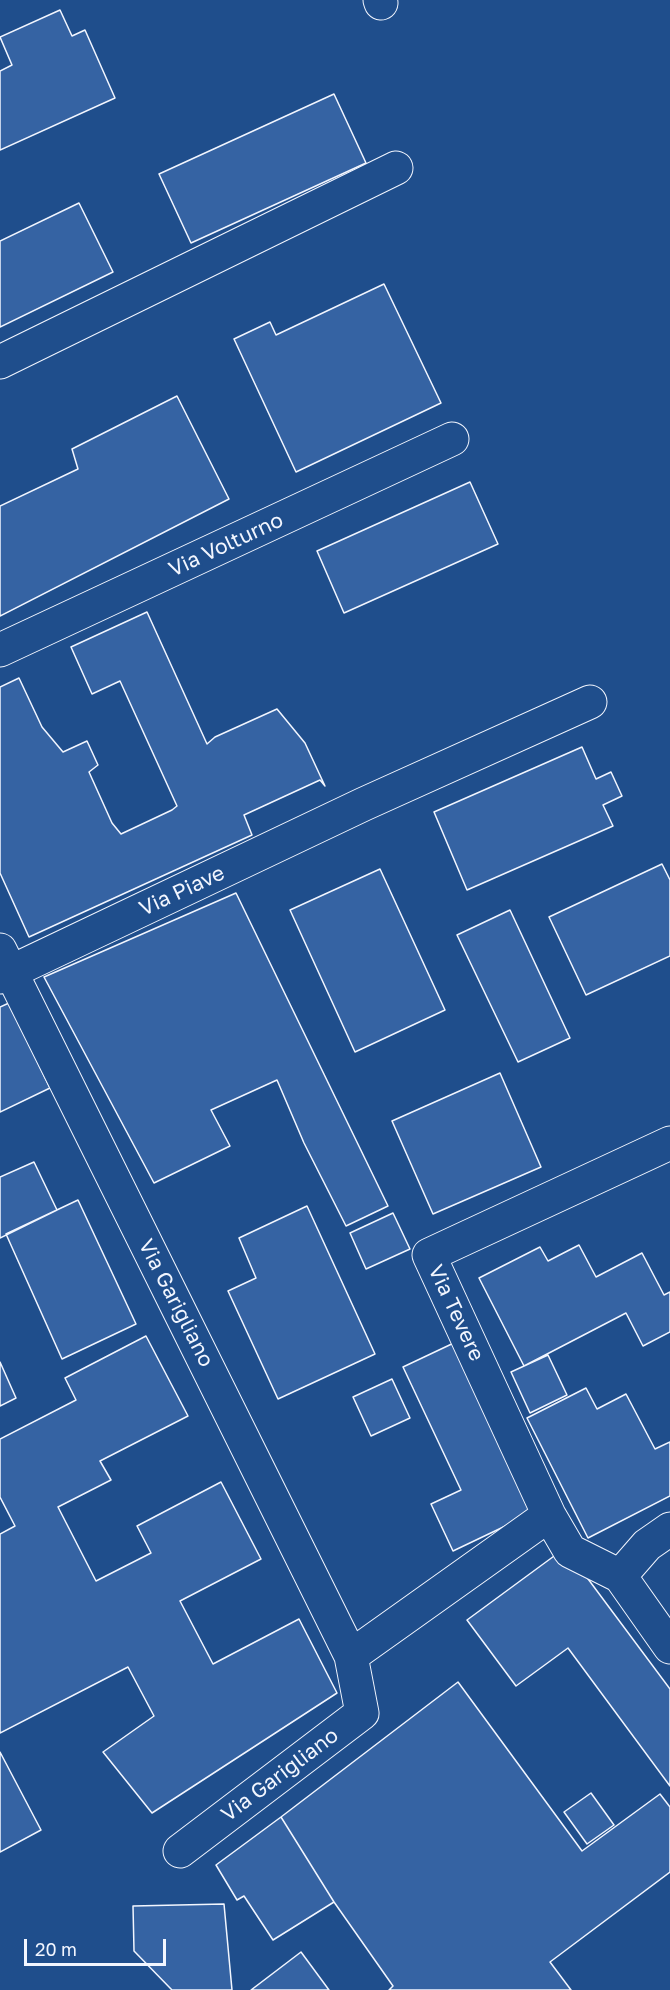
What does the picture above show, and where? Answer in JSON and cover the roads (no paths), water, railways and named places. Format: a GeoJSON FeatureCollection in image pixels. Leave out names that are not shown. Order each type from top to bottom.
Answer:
{"type":"FeatureCollection","features":[{"type":"Feature","properties":{"kind":"street"},"geometry":{"type":"LineString","coordinates":[[0,362],[396,168]]}},
{"type":"Feature","properties":{"kind":"street","name":"Via Volturno"},"geometry":{"type":"LineString","coordinates":[[0,650],[452,439]]}},
{"type":"Feature","properties":{"kind":"street","name":"Via Piave"},"geometry":{"type":"LineString","coordinates":[[3,967],[590,702]]}},
{"type":"Feature","properties":{"kind":"street","name":"Via Garigliano"},"geometry":{"type":"LineString","coordinates":[[3,967],[351,1656],[362,1713],[180,1851]]}},
{"type":"Feature","properties":{"kind":"street","name":"Via Tevere"},"geometry":{"type":"LineString","coordinates":[[549,1515],[429,1255],[670,1143]]}},
{"type":"Feature","properties":{"kind":"street"},"geometry":{"type":"LineString","coordinates":[[351,1656],[549,1515],[570,1551],[620,1576],[670,1647]]}},
{"type":"Feature","properties":{"kind":"street"},"geometry":{"type":"LineString","coordinates":[[620,1576],[647,1545],[670,1529]]}}]}
